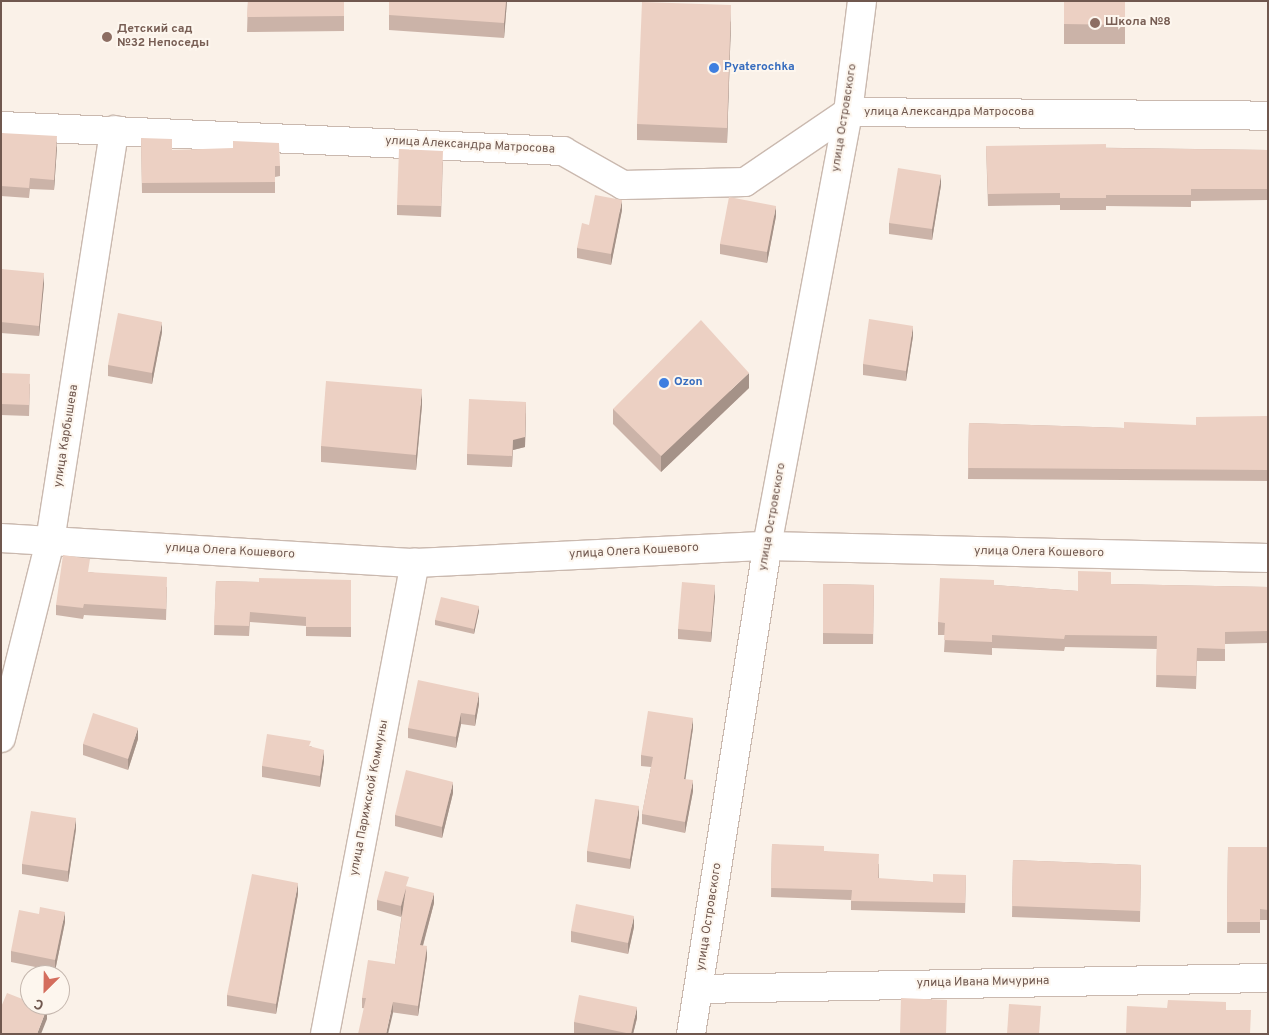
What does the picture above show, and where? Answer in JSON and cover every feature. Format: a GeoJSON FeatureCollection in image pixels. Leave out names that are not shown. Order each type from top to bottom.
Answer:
{"type":"FeatureCollection","features":[{"type":"Feature","properties":{"kind":"street","name":"улица Островского"},"geometry":{"type":"LineString","coordinates":[[691,1034],[767,546],[848,112],[862,1]]}},
{"type":"Feature","properties":{"kind":"street","name":"улица Александра Матросова"},"geometry":{"type":"LineString","coordinates":[[1,126],[563,150],[623,185],[745,182],[848,112],[1268,116]]}},
{"type":"Feature","properties":{"kind":"street","name":"улица Карбышева"},"geometry":{"type":"LineString","coordinates":[[1,738],[50,541],[114,130]]}},
{"type":"Feature","properties":{"kind":"street","name":"улица Олега Кошевого"},"geometry":{"type":"LineString","coordinates":[[1,538],[415,562],[767,546],[1268,558]]}},
{"type":"Feature","properties":{"kind":"street","name":"улица Парижской Коммуны"},"geometry":{"type":"LineString","coordinates":[[325,1034],[415,562]]}},
{"type":"Feature","properties":{"kind":"street","name":"улица Ивана Мичурина"},"geometry":{"type":"LineString","coordinates":[[699,989],[1268,978]]}},
{"type":"Feature","properties":{"kind":"building"},"geometry":{"type":"Polygon","coordinates":[[[248,1],[344,1],[344,16],[247,17],[248,1]]]}},
{"type":"Feature","properties":{"kind":"building"},"geometry":{"type":"Polygon","coordinates":[[[389,1],[506,1],[504,23],[389,15],[389,1]]]}},
{"type":"Feature","properties":{"kind":"building"},"geometry":{"type":"Polygon","coordinates":[[[1064,1],[1125,1],[1125,25],[1064,24],[1064,1]]]}},
{"type":"Feature","properties":{"kind":"building"},"geometry":{"type":"Polygon","coordinates":[[[642,2],[731,5],[727,128],[637,124],[642,2]]]}},
{"type":"Feature","properties":{"kind":"building"},"geometry":{"type":"Polygon","coordinates":[[[1,133],[57,136],[54,180],[30,178],[29,188],[1,186],[1,133]]]}},
{"type":"Feature","properties":{"kind":"building"},"geometry":{"type":"Polygon","coordinates":[[[141,138],[172,139],[172,150],[233,148],[233,141],[279,143],[280,166],[275,166],[275,182],[142,183],[141,138]]]}},
{"type":"Feature","properties":{"kind":"building"},"geometry":{"type":"Polygon","coordinates":[[[1106,144],[1106,148],[1268,150],[1268,189],[1191,189],[1191,195],[1106,195],[1106,198],[1060,198],[1060,193],[988,194],[986,146],[1106,144]]]}},
{"type":"Feature","properties":{"kind":"building"},"geometry":{"type":"Polygon","coordinates":[[[399,149],[443,151],[441,206],[397,205],[399,149]]]}},
{"type":"Feature","properties":{"kind":"building"},"geometry":{"type":"Polygon","coordinates":[[[898,168],[941,175],[932,229],[889,223],[898,168]]]}},
{"type":"Feature","properties":{"kind":"building"},"geometry":{"type":"Polygon","coordinates":[[[595,195],[622,200],[611,254],[577,248],[582,223],[589,225],[595,195]]]}},
{"type":"Feature","properties":{"kind":"building"},"geometry":{"type":"Polygon","coordinates":[[[729,197],[776,206],[767,252],[720,244],[729,197]]]}},
{"type":"Feature","properties":{"kind":"building"},"geometry":{"type":"Polygon","coordinates":[[[1,269],[44,273],[39,326],[1,322],[1,269]]]}},
{"type":"Feature","properties":{"kind":"building"},"geometry":{"type":"Polygon","coordinates":[[[118,313],[162,322],[152,373],[108,365],[118,313]]]}},
{"type":"Feature","properties":{"kind":"building"},"geometry":{"type":"Polygon","coordinates":[[[869,319],[913,326],[906,371],[863,364],[869,319]]]}},
{"type":"Feature","properties":{"kind":"building"},"geometry":{"type":"Polygon","coordinates":[[[701,320],[749,373],[661,456],[613,409],[701,320]]]}},
{"type":"Feature","properties":{"kind":"building"},"geometry":{"type":"Polygon","coordinates":[[[1,373],[30,374],[29,405],[1,404],[1,373]]]}},
{"type":"Feature","properties":{"kind":"building"},"geometry":{"type":"Polygon","coordinates":[[[326,381],[422,389],[416,455],[321,446],[326,381]]]}},
{"type":"Feature","properties":{"kind":"building"},"geometry":{"type":"Polygon","coordinates":[[[469,399],[526,402],[525,437],[513,440],[512,456],[467,454],[469,399]]]}},
{"type":"Feature","properties":{"kind":"building"},"geometry":{"type":"Polygon","coordinates":[[[1268,416],[1268,470],[968,468],[969,423],[1124,428],[1124,422],[1196,425],[1196,417],[1268,416]]]}},
{"type":"Feature","properties":{"kind":"building"},"geometry":{"type":"Polygon","coordinates":[[[63,555],[90,559],[88,572],[167,577],[166,609],[84,604],[83,608],[56,605],[63,555]]]}},
{"type":"Feature","properties":{"kind":"building"},"geometry":{"type":"Polygon","coordinates":[[[1078,571],[1111,572],[1111,584],[1268,587],[1268,631],[1225,632],[1225,649],[1197,648],[1196,676],[1156,675],[1157,636],[1065,635],[1064,639],[992,635],[992,642],[944,640],[945,623],[938,622],[940,578],[994,580],[994,585],[1078,591],[1078,571]]]}},
{"type":"Feature","properties":{"kind":"building"},"geometry":{"type":"Polygon","coordinates":[[[259,578],[351,580],[351,627],[306,627],[306,617],[250,612],[249,626],[214,625],[216,581],[259,582],[259,578]]]}},
{"type":"Feature","properties":{"kind":"building"},"geometry":{"type":"Polygon","coordinates":[[[682,582],[715,585],[711,632],[678,629],[682,582]]]}},
{"type":"Feature","properties":{"kind":"building"},"geometry":{"type":"Polygon","coordinates":[[[823,584],[874,585],[873,634],[823,633],[823,584]]]}},
{"type":"Feature","properties":{"kind":"building"},"geometry":{"type":"Polygon","coordinates":[[[441,597],[479,606],[474,629],[435,620],[441,597]]]}},
{"type":"Feature","properties":{"kind":"building"},"geometry":{"type":"Polygon","coordinates":[[[418,680],[479,693],[475,715],[461,713],[456,737],[408,728],[418,680]]]}},
{"type":"Feature","properties":{"kind":"building"},"geometry":{"type":"Polygon","coordinates":[[[648,711],[693,718],[684,779],[693,780],[685,822],[642,814],[653,757],[641,755],[648,711]]]}},
{"type":"Feature","properties":{"kind":"building"},"geometry":{"type":"Polygon","coordinates":[[[93,713],[138,728],[128,759],[83,744],[93,713]]]}},
{"type":"Feature","properties":{"kind":"building"},"geometry":{"type":"Polygon","coordinates":[[[267,734],[311,741],[309,746],[324,750],[320,776],[262,766],[267,734]]]}},
{"type":"Feature","properties":{"kind":"building"},"geometry":{"type":"Polygon","coordinates":[[[406,770],[453,782],[442,827],[395,815],[406,770]]]}},
{"type":"Feature","properties":{"kind":"building"},"geometry":{"type":"Polygon","coordinates":[[[595,799],[639,806],[630,859],[587,851],[595,799]]]}},
{"type":"Feature","properties":{"kind":"building"},"geometry":{"type":"Polygon","coordinates":[[[31,811],[76,818],[68,871],[22,864],[31,811]]]}},
{"type":"Feature","properties":{"kind":"building"},"geometry":{"type":"Polygon","coordinates":[[[772,844],[824,846],[824,851],[879,854],[878,878],[933,882],[933,874],[966,875],[965,903],[851,901],[852,890],[771,888],[772,844]]]}},
{"type":"Feature","properties":{"kind":"building"},"geometry":{"type":"Polygon","coordinates":[[[1228,847],[1268,847],[1268,910],[1260,909],[1260,922],[1227,922],[1228,847]]]}},
{"type":"Feature","properties":{"kind":"building"},"geometry":{"type":"Polygon","coordinates":[[[1013,860],[1141,865],[1140,911],[1012,906],[1013,860]]]}},
{"type":"Feature","properties":{"kind":"building"},"geometry":{"type":"Polygon","coordinates":[[[385,871],[409,877],[406,886],[434,893],[420,945],[427,946],[418,1006],[393,1002],[386,1034],[358,1034],[366,998],[362,998],[368,960],[395,964],[406,888],[401,906],[377,900],[385,871]]]}},
{"type":"Feature","properties":{"kind":"building"},"geometry":{"type":"Polygon","coordinates":[[[252,874],[298,883],[276,1004],[227,995],[252,874]]]}},
{"type":"Feature","properties":{"kind":"building"},"geometry":{"type":"Polygon","coordinates":[[[576,904],[634,916],[628,943],[571,931],[576,904]]]}},
{"type":"Feature","properties":{"kind":"building"},"geometry":{"type":"Polygon","coordinates":[[[40,907],[65,912],[55,960],[11,951],[19,910],[39,914],[40,907]]]}},
{"type":"Feature","properties":{"kind":"building"},"geometry":{"type":"Polygon","coordinates":[[[7,993],[20,998],[20,1015],[44,1015],[37,1034],[1,1034],[1,1007],[7,993]]]}},
{"type":"Feature","properties":{"kind":"building"},"geometry":{"type":"Polygon","coordinates":[[[579,995],[637,1007],[631,1034],[574,1022],[579,995]]]}},
{"type":"Feature","properties":{"kind":"building"},"geometry":{"type":"Polygon","coordinates":[[[901,998],[947,1000],[946,1034],[900,1034],[901,998]]]}},
{"type":"Feature","properties":{"kind":"building"},"geometry":{"type":"Polygon","coordinates":[[[1168,1000],[1226,1002],[1226,1010],[1251,1010],[1250,1034],[1126,1034],[1127,1006],[1167,1008],[1168,1000]]]}},
{"type":"Feature","properties":{"kind":"building"},"geometry":{"type":"Polygon","coordinates":[[[1009,1004],[1041,1006],[1039,1034],[1007,1034],[1009,1004]]]}},
{"type":"Feature","properties":{"kind":"place","name":"Школа №8"},"geometry":{"type":"Point","coordinates":[1095,23]}},
{"type":"Feature","properties":{"kind":"place","name":"Детский сад №32 Непоседы"},"geometry":{"type":"Point","coordinates":[107,37]}},
{"type":"Feature","properties":{"kind":"place","name":"Pyaterochka"},"geometry":{"type":"Point","coordinates":[714,68]}},
{"type":"Feature","properties":{"kind":"place","name":"Ozon"},"geometry":{"type":"Point","coordinates":[664,383]}}]}
